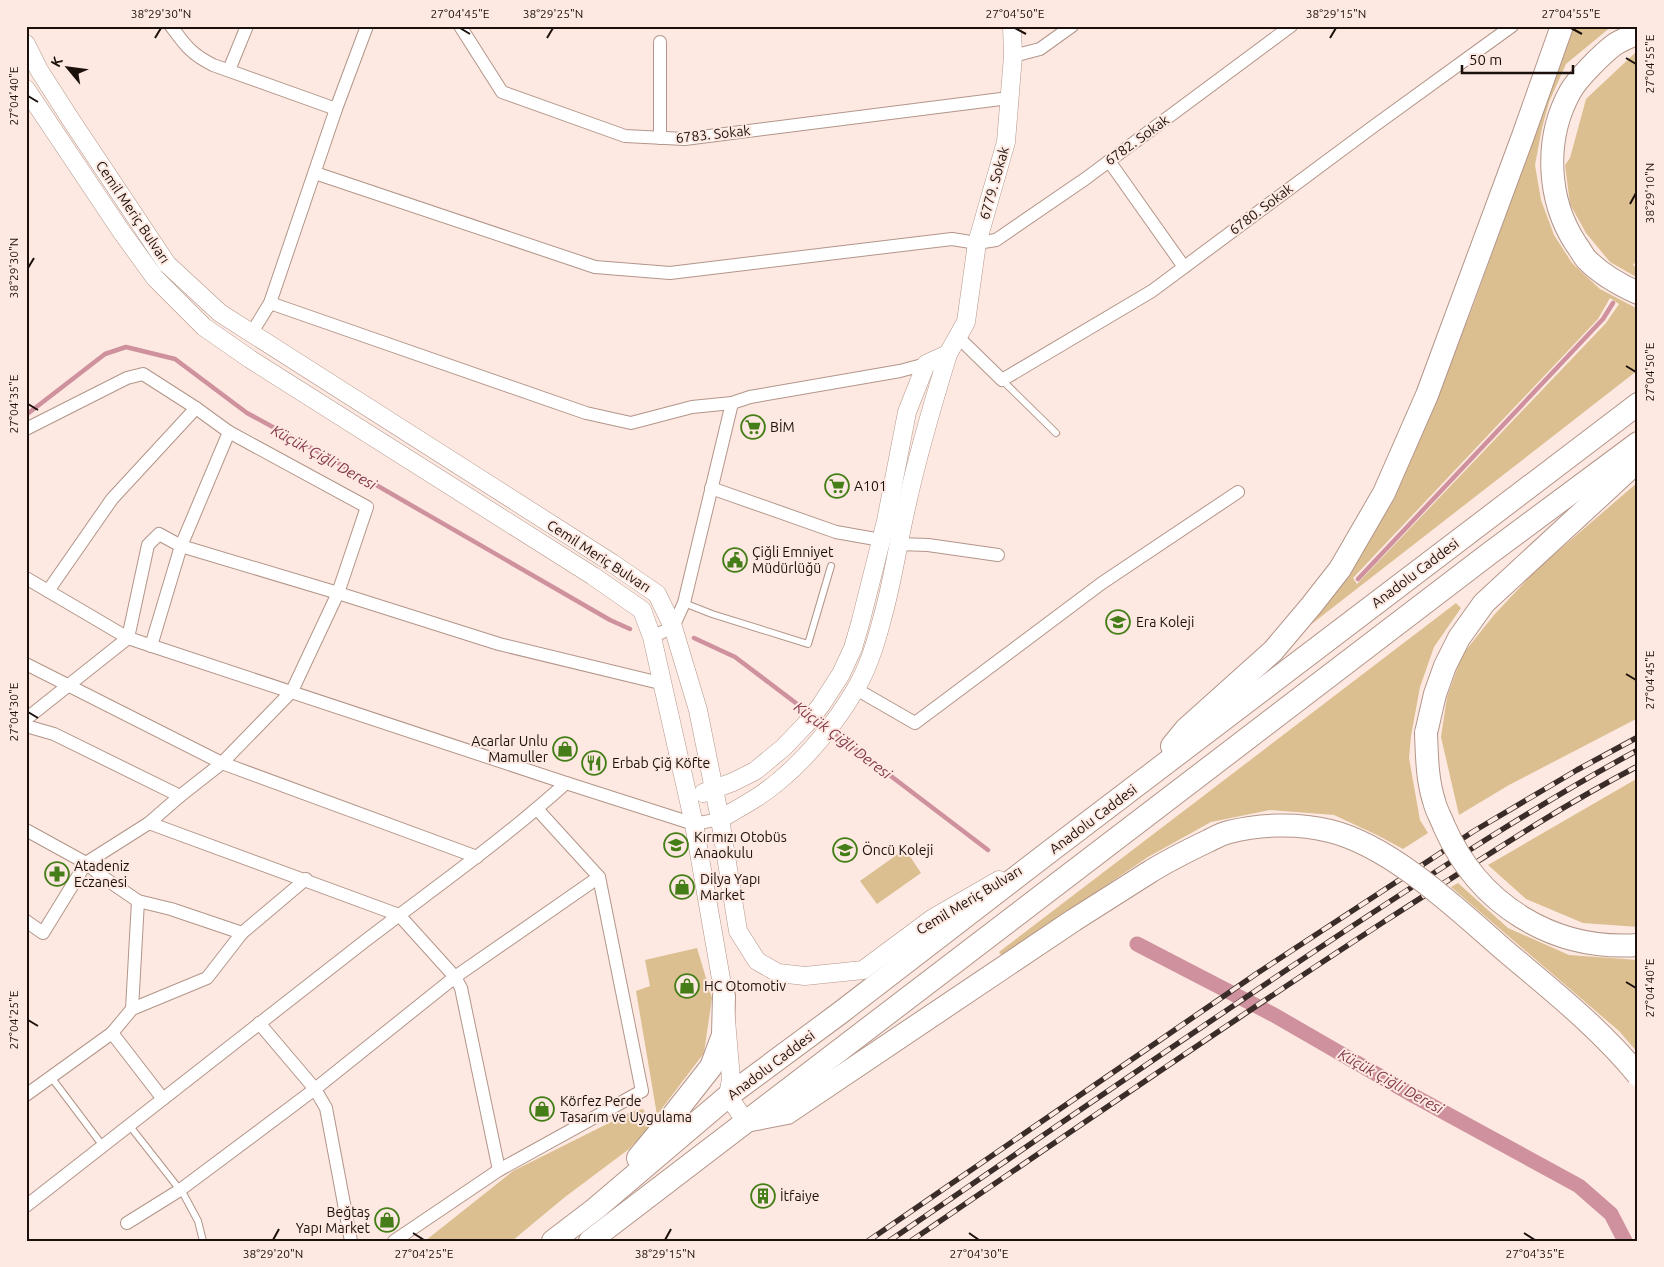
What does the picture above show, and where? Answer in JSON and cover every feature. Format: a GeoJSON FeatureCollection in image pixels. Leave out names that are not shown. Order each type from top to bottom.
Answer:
{"type":"FeatureCollection","features":[{"type":"Feature","properties":{"kind":"highway"},"geometry":{"type":"LineString","coordinates":[[1144,781],[1186,729],[1273,650],[1312,606],[1340,569],[1384,493],[1427,395],[1562,26]]}},
{"type":"Feature","properties":{"kind":"highway"},"geometry":{"type":"LineString","coordinates":[[1638,33],[1614,46],[1590,67],[1570,91],[1558,119],[1553,148],[1552,169],[1554,191],[1561,216],[1586,259],[1620,285],[1638,293]]}},
{"type":"Feature","properties":{"kind":"highway","name":"Anadolu Caddesi"},"geometry":{"type":"LineString","coordinates":[[553,1241],[595,1209],[728,1096],[840,1013],[1638,404]]}},
{"type":"Feature","properties":{"kind":"highway"},"geometry":{"type":"LineString","coordinates":[[590,1241],[1490,553],[1638,443]]}},
{"type":"Feature","properties":{"kind":"highway"},"geometry":{"type":"LineString","coordinates":[[1638,461],[1484,603],[1459,638],[1444,666],[1434,694],[1426,733],[1427,768],[1434,802],[1450,839],[1472,874],[1492,895],[1514,913],[1568,939],[1600,945],[1638,945]]}},
{"type":"Feature","properties":{"kind":"highway"},"geometry":{"type":"LineString","coordinates":[[746,1122],[787,1113],[1074,920],[1148,873],[1181,854],[1227,832],[1260,826],[1293,826],[1330,830],[1360,841],[1396,861],[1444,898],[1594,1027],[1638,1075]]}},
{"type":"Feature","properties":{"kind":"highway"},"geometry":{"type":"LineString","coordinates":[[595,1209],[667,1124],[711,1067],[723,1035],[724,996]]}},
{"type":"Feature","properties":{"kind":"main road","name":"6779. Sokak"},"geometry":{"type":"LineString","coordinates":[[890,542],[910,487],[948,354],[966,322],[977,244],[1006,142],[1013,56],[1012,26]]}},
{"type":"Feature","properties":{"kind":"main road","name":"Cemil Meriç Bulvarı"},"geometry":{"type":"LineString","coordinates":[[26,44],[39,70],[71,120],[167,264],[220,313],[612,563],[656,594],[674,627],[698,710],[720,819],[738,931],[757,961],[778,973],[804,976],[862,970],[933,918],[1049,852]]}},
{"type":"Feature","properties":{"kind":"main road","name":"Cemil Meriç Bulvarı"},"geometry":{"type":"LineString","coordinates":[[26,89],[116,224],[156,278],[204,327],[250,359],[593,576],[642,610],[652,636],[664,684],[694,824],[724,996],[731,1079],[728,1096]]}},
{"type":"Feature","properties":{"kind":"main road"},"geometry":{"type":"LineString","coordinates":[[720,819],[744,806],[781,780],[814,746],[856,690],[882,619],[907,412],[926,364],[948,354]]}},
{"type":"Feature","properties":{"kind":"main road"},"geometry":{"type":"LineString","coordinates":[[688,797],[713,790],[755,771],[797,734],[826,697],[841,674],[853,648],[890,542]]}},
{"type":"Feature","properties":{"kind":"main road"},"geometry":{"type":"LineString","coordinates":[[728,1096],[746,1122]]}},
{"type":"Feature","properties":{"kind":"street"},"geometry":{"type":"LineString","coordinates":[[171,26],[187,48],[196,56],[213,65],[336,109]]}},
{"type":"Feature","properties":{"kind":"street"},"geometry":{"type":"LineString","coordinates":[[229,70],[248,26]]}},
{"type":"Feature","properties":{"kind":"street"},"geometry":{"type":"LineString","coordinates":[[251,334],[270,303],[336,109],[367,26]]}},
{"type":"Feature","properties":{"kind":"street","name":"6783. Sokak"},"geometry":{"type":"LineString","coordinates":[[460,26],[502,92],[625,136],[685,139],[1009,98]]}},
{"type":"Feature","properties":{"kind":"street"},"geometry":{"type":"LineString","coordinates":[[1013,56],[1040,49],[1072,26]]}},
{"type":"Feature","properties":{"kind":"street","name":"6782. Sokak"},"geometry":{"type":"LineString","coordinates":[[977,244],[996,240],[1109,161],[1291,26]]}},
{"type":"Feature","properties":{"kind":"street","name":"6780. Sokak"},"geometry":{"type":"LineString","coordinates":[[1002,380],[1152,291],[1512,26]]}},
{"type":"Feature","properties":{"kind":"street"},"geometry":{"type":"LineString","coordinates":[[660,42],[660,138]]}},
{"type":"Feature","properties":{"kind":"street"},"geometry":{"type":"LineString","coordinates":[[1109,161],[1184,267]]}},
{"type":"Feature","properties":{"kind":"street"},"geometry":{"type":"LineString","coordinates":[[315,173],[595,267],[670,273],[952,238],[977,244]]}},
{"type":"Feature","properties":{"kind":"street"},"geometry":{"type":"LineString","coordinates":[[270,303],[577,410],[631,423],[692,408],[732,403],[750,397],[900,371],[926,364]]}},
{"type":"Feature","properties":{"kind":"street"},"geometry":{"type":"LineString","coordinates":[[958,337],[1002,380]]}},
{"type":"Feature","properties":{"kind":"street"},"geometry":{"type":"LineString","coordinates":[[26,429],[127,378],[143,374],[229,432],[367,507],[338,593],[292,691],[222,763],[149,823],[86,863],[44,933],[26,921]]}},
{"type":"Feature","properties":{"kind":"street"},"geometry":{"type":"LineString","coordinates":[[652,636],[674,627],[684,603],[732,403]]}},
{"type":"Feature","properties":{"kind":"street"},"geometry":{"type":"LineString","coordinates":[[48,591],[112,499],[196,408]]}},
{"type":"Feature","properties":{"kind":"street"},"geometry":{"type":"LineString","coordinates":[[151,646],[181,546],[229,432]]}},
{"type":"Feature","properties":{"kind":"street"},"geometry":{"type":"LineString","coordinates":[[711,488],[836,532],[890,542],[998,554]]}},
{"type":"Feature","properties":{"kind":"street"},"geometry":{"type":"LineString","coordinates":[[856,690],[915,723],[1102,583],[1238,492]]}},
{"type":"Feature","properties":{"kind":"street"},"geometry":{"type":"LineString","coordinates":[[26,719],[128,638],[148,545],[159,534],[181,546],[499,644],[664,684]]}},
{"type":"Feature","properties":{"kind":"street"},"geometry":{"type":"LineString","coordinates":[[26,578],[128,638],[151,646],[694,824],[720,819]]}},
{"type":"Feature","properties":{"kind":"street"},"geometry":{"type":"LineString","coordinates":[[26,664],[222,763],[477,856]]}},
{"type":"Feature","properties":{"kind":"street"},"geometry":{"type":"LineString","coordinates":[[26,726],[54,734],[180,796]]}},
{"type":"Feature","properties":{"kind":"street"},"geometry":{"type":"LineString","coordinates":[[26,1206],[537,809],[566,783]]}},
{"type":"Feature","properties":{"kind":"street"},"geometry":{"type":"LineString","coordinates":[[394,1241],[499,1170],[642,1091],[599,877],[537,809]]}},
{"type":"Feature","properties":{"kind":"street"},"geometry":{"type":"LineString","coordinates":[[149,823],[399,915],[455,977],[461,988],[499,1170]]}},
{"type":"Feature","properties":{"kind":"street"},"geometry":{"type":"LineString","coordinates":[[26,830],[86,863],[138,901],[171,909],[242,933]]}},
{"type":"Feature","properties":{"kind":"street"},"geometry":{"type":"LineString","coordinates":[[127,1223],[180,1190],[315,1089],[455,977],[599,877]]}},
{"type":"Feature","properties":{"kind":"street"},"geometry":{"type":"LineString","coordinates":[[26,1095],[112,1033],[132,1009],[207,978],[242,933],[306,880]]}},
{"type":"Feature","properties":{"kind":"street"},"geometry":{"type":"LineString","coordinates":[[132,1009],[138,901]]}},
{"type":"Feature","properties":{"kind":"street"},"geometry":{"type":"LineString","coordinates":[[259,1024],[315,1089],[326,1108],[351,1241]]}},
{"type":"Feature","properties":{"kind":"street"},"geometry":{"type":"LineString","coordinates":[[112,1033],[163,1099]]}},
{"type":"Feature","properties":{"kind":"lane"},"geometry":{"type":"LineString","coordinates":[[1002,380],[1056,433]]}},
{"type":"Feature","properties":{"kind":"lane"},"geometry":{"type":"LineString","coordinates":[[684,603],[712,614],[808,644],[830,566]]}},
{"type":"Feature","properties":{"kind":"lane"},"geometry":{"type":"LineString","coordinates":[[50,1077],[103,1146]]}},
{"type":"Feature","properties":{"kind":"lane"},"geometry":{"type":"LineString","coordinates":[[129,1125],[180,1190],[198,1221],[203,1241]]}},
{"type":"Feature","properties":{"kind":"shaded area"},"geometry":{"type":"Polygon","coordinates":[[[1574,26],[1612,26],[1566,64],[1549,102],[1535,165],[1541,200],[1554,235],[1572,263],[1600,289],[1638,309],[1638,370],[1300,633],[1366,546],[1393,501],[1473,306],[1574,26]],[[1610,298],[1598,319],[1353,578],[1357,584],[1606,323],[1619,304],[1610,298]]]}},
{"type":"Feature","properties":{"kind":"shaded area"},"geometry":{"type":"Polygon","coordinates":[[[1638,52],[1638,259],[1633,265],[1638,269],[1638,278],[1610,262],[1586,233],[1570,204],[1565,165],[1570,158],[1586,99],[1638,52]]]}},
{"type":"Feature","properties":{"kind":"shaded area"},"geometry":{"type":"Polygon","coordinates":[[[1638,482],[1638,718],[1509,785],[1459,815],[1441,737],[1447,697],[1462,655],[1494,615],[1536,570],[1638,482]]]}},
{"type":"Feature","properties":{"kind":"shaded area"},"geometry":{"type":"Polygon","coordinates":[[[1456,603],[1461,608],[1434,647],[1420,687],[1411,736],[1409,758],[1420,820],[1428,833],[1403,849],[1334,815],[1270,810],[1211,822],[1148,857],[1002,956],[999,952],[1456,603]]]}},
{"type":"Feature","properties":{"kind":"shaded area"},"geometry":{"type":"Polygon","coordinates":[[[1638,778],[1638,927],[1583,923],[1526,899],[1488,865],[1638,778]]]}},
{"type":"Feature","properties":{"kind":"shaded area"},"geometry":{"type":"Polygon","coordinates":[[[905,849],[921,873],[877,904],[860,881],[905,849]]]}},
{"type":"Feature","properties":{"kind":"shaded area"},"geometry":{"type":"Polygon","coordinates":[[[1458,883],[1508,928],[1569,955],[1638,960],[1638,1053],[1619,1031],[1451,887],[1458,883]]]}},
{"type":"Feature","properties":{"kind":"shaded area"},"geometry":{"type":"Polygon","coordinates":[[[697,948],[712,998],[704,1053],[657,1115],[636,991],[650,986],[645,960],[697,948]]]}},
{"type":"Feature","properties":{"kind":"shaded area"},"geometry":{"type":"Polygon","coordinates":[[[643,1109],[652,1125],[629,1149],[565,1197],[512,1241],[425,1241],[513,1171],[633,1111],[643,1109]]]}},
{"type":"Feature","properties":{"kind":"waterway"},"geometry":{"type":"LineString","coordinates":[[1358,579],[1603,319],[1613,303]]}},
{"type":"Feature","properties":{"kind":"waterway","name":"Küçük Çiğli Deresi"},"geometry":{"type":"LineString","coordinates":[[26,415],[105,354],[126,347],[175,359],[247,413],[326,456],[610,620],[630,629]]}},
{"type":"Feature","properties":{"kind":"waterway","name":"Küçük Çiğli Deresi"},"geometry":{"type":"LineString","coordinates":[[694,638],[735,657],[809,713]]}},
{"type":"Feature","properties":{"kind":"waterway","name":"Küçük Çiğli Deresi"},"geometry":{"type":"LineString","coordinates":[[833,732],[988,850]]}},
{"type":"Feature","properties":{"kind":"waterway","name":"Küçük Çiğli Deresi"},"geometry":{"type":"LineString","coordinates":[[1137,944],[1274,1015],[1416,1097],[1579,1186],[1611,1214],[1625,1241]]}},
{"type":"Feature","properties":{"kind":"railway"},"geometry":{"type":"LineString","coordinates":[[868,1241],[1256,974],[1474,831],[1577,770],[1638,737]]}},
{"type":"Feature","properties":{"kind":"railway"},"geometry":{"type":"LineString","coordinates":[[889,1241],[1179,1042],[1354,925],[1530,813],[1638,750]]}},
{"type":"Feature","properties":{"kind":"railway"},"geometry":{"type":"LineString","coordinates":[[911,1241],[1325,960],[1541,821],[1638,766]]}},
{"type":"Feature","properties":{"kind":"place","name":"BİM"},"geometry":{"type":"Point","coordinates":[753,427]}},
{"type":"Feature","properties":{"kind":"place","name":"A101"},"geometry":{"type":"Point","coordinates":[837,486]}},
{"type":"Feature","properties":{"kind":"place","name":"Çiğli Emniyet Müdürlüğü"},"geometry":{"type":"Point","coordinates":[735,560]}},
{"type":"Feature","properties":{"kind":"place","name":"Era Koleji"},"geometry":{"type":"Point","coordinates":[1118,622]}},
{"type":"Feature","properties":{"kind":"place","name":"Acarlar Unlu Mamuller"},"geometry":{"type":"Point","coordinates":[565,749]}},
{"type":"Feature","properties":{"kind":"place","name":"Erbab Çiğ Köfte"},"geometry":{"type":"Point","coordinates":[594,763]}},
{"type":"Feature","properties":{"kind":"place","name":"Kırmızı Otobüs Anaokulu"},"geometry":{"type":"Point","coordinates":[676,845]}},
{"type":"Feature","properties":{"kind":"place","name":"Öncü Koleji"},"geometry":{"type":"Point","coordinates":[845,850]}},
{"type":"Feature","properties":{"kind":"place","name":"Atadeniz Eczanesi"},"geometry":{"type":"Point","coordinates":[57,874]}},
{"type":"Feature","properties":{"kind":"place","name":"Dilya Yapı Market"},"geometry":{"type":"Point","coordinates":[682,887]}},
{"type":"Feature","properties":{"kind":"place","name":"HC Otomotiv"},"geometry":{"type":"Point","coordinates":[687,986]}},
{"type":"Feature","properties":{"kind":"place","name":"Körfez Perde Tasarım ve Uygulama"},"geometry":{"type":"Point","coordinates":[542,1109]}},
{"type":"Feature","properties":{"kind":"place","name":"İtfaiye"},"geometry":{"type":"Point","coordinates":[763,1196]}},
{"type":"Feature","properties":{"kind":"place","name":"Beğtaş Yapı Market"},"geometry":{"type":"Point","coordinates":[387,1220]}}]}
